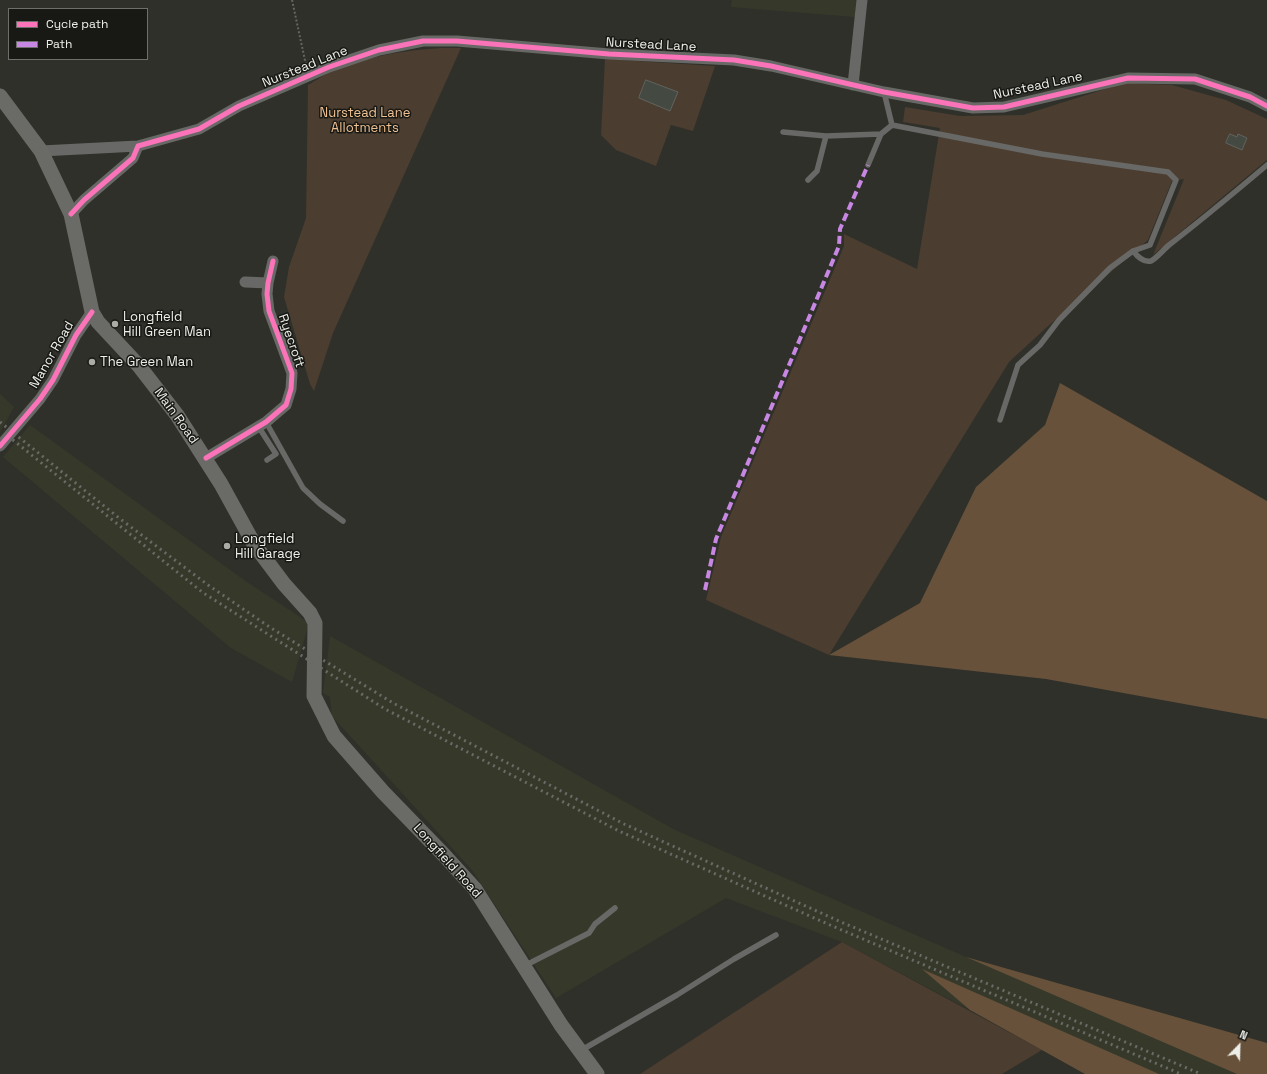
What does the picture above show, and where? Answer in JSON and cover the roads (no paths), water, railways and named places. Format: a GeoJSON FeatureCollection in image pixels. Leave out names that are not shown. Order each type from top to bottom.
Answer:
{"type":"FeatureCollection","features":[{"type":"Feature","properties":{"kind":"main road","name":"Main Road"},"geometry":{"type":"LineString","coordinates":[[0,96],[41,151],[71,214],[92,312],[98,322],[139,366],[177,415],[206,458],[254,544],[284,584],[310,613],[316,629],[314,696]]}},
{"type":"Feature","properties":{"kind":"main road","name":"Longfield Road"},"geometry":{"type":"LineString","coordinates":[[314,696],[334,736],[383,792],[475,889],[561,1025],[597,1074]]}},
{"type":"Feature","properties":{"kind":"street"},"geometry":{"type":"LineString","coordinates":[[853,85],[862,0]]}},
{"type":"Feature","properties":{"kind":"street","name":"Nurstead Lane"},"geometry":{"type":"LineString","coordinates":[[41,151],[138,146],[199,129],[239,106],[308,75],[379,50],[423,41],[458,41],[609,54],[734,60],[771,66],[884,92],[973,108],[1004,107],[1128,78],[1194,80],[1250,97],[1267,106]]}},
{"type":"Feature","properties":{"kind":"street"},"geometry":{"type":"LineString","coordinates":[[71,214],[84,200],[133,158],[138,146]]}},
{"type":"Feature","properties":{"kind":"street","name":"Ryecroft"},"geometry":{"type":"LineString","coordinates":[[206,458],[262,424],[286,405],[291,388],[292,373],[269,311],[267,294],[273,261]]}},
{"type":"Feature","properties":{"kind":"street"},"geometry":{"type":"LineString","coordinates":[[244,282],[268,282]]}},
{"type":"Feature","properties":{"kind":"street","name":"Manor Road"},"geometry":{"type":"LineString","coordinates":[[0,446],[53,380],[76,335],[92,312]]}},
{"type":"Feature","properties":{"kind":"lane"},"geometry":{"type":"LineString","coordinates":[[884,92],[892,126]]}},
{"type":"Feature","properties":{"kind":"lane"},"geometry":{"type":"LineString","coordinates":[[868,165],[881,134],[892,126],[1042,154],[1168,172],[1176,180],[1150,245],[1133,251],[1110,268],[1059,320],[1040,345],[1018,365],[1000,420]]}},
{"type":"Feature","properties":{"kind":"lane"},"geometry":{"type":"LineString","coordinates":[[782,132],[826,136],[881,134]]}},
{"type":"Feature","properties":{"kind":"lane"},"geometry":{"type":"LineString","coordinates":[[808,180],[817,171],[826,136]]}},
{"type":"Feature","properties":{"kind":"lane"},"geometry":{"type":"LineString","coordinates":[[1133,251],[1141,259],[1148,261],[1152,260],[1162,250],[1212,212],[1267,165]]}},
{"type":"Feature","properties":{"kind":"lane"},"geometry":{"type":"LineString","coordinates":[[262,424],[276,454],[267,460]]}},
{"type":"Feature","properties":{"kind":"lane"},"geometry":{"type":"LineString","coordinates":[[262,424],[303,488],[320,504],[343,521]]}},
{"type":"Feature","properties":{"kind":"lane"},"geometry":{"type":"LineString","coordinates":[[524,966],[589,933],[595,924],[615,908]]}},
{"type":"Feature","properties":{"kind":"lane"},"geometry":{"type":"LineString","coordinates":[[580,1051],[677,995],[734,959],[776,935]]}},
{"type":"Feature","properties":{"kind":"railway"},"geometry":{"type":"LineString","coordinates":[[0,422],[119,518],[208,585],[271,628],[393,703],[624,824],[841,922],[1201,1074]]}},
{"type":"Feature","properties":{"kind":"railway"},"geometry":{"type":"LineString","coordinates":[[8,436],[202,592],[385,709],[619,831],[830,925],[1181,1074]]}},
{"type":"Feature","properties":{"kind":"place","name":"Longfield Hill Green Man"},"geometry":{"type":"Point","coordinates":[115,324]}},
{"type":"Feature","properties":{"kind":"place","name":"The Green Man"},"geometry":{"type":"Point","coordinates":[92,362]}},
{"type":"Feature","properties":{"kind":"place","name":"Longfield Hill Garage"},"geometry":{"type":"Point","coordinates":[227,546]}},
{"type":"Feature","properties":{"kind":"park label","name":"Nurstead Lane Allotments"},"geometry":{"type":"Point","coordinates":[365,120]}}]}
